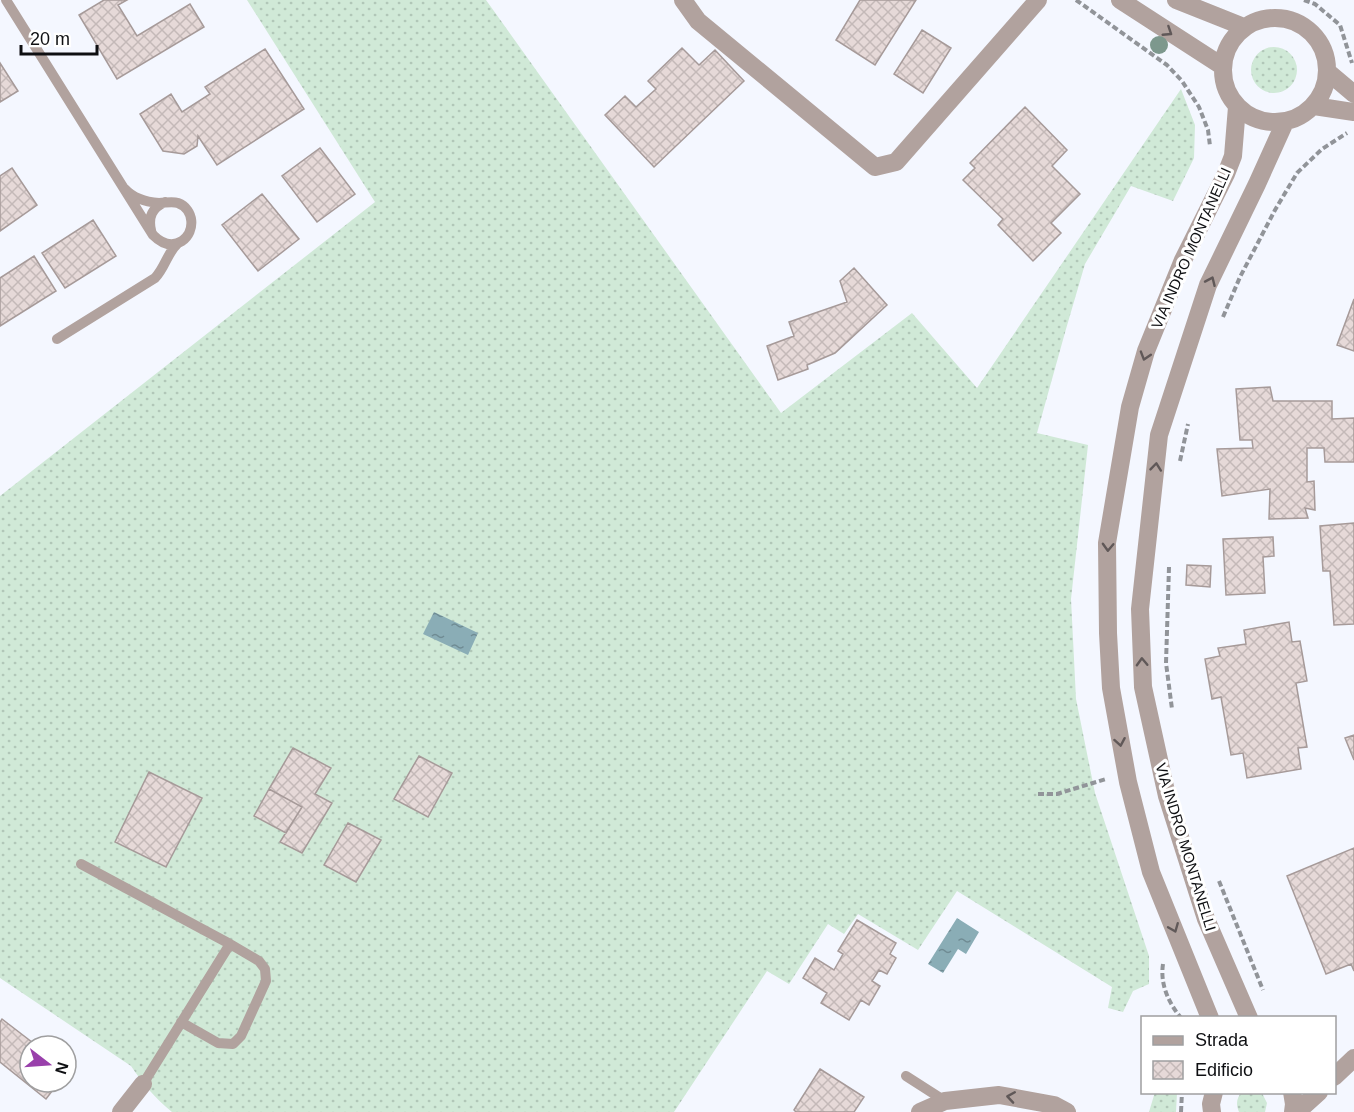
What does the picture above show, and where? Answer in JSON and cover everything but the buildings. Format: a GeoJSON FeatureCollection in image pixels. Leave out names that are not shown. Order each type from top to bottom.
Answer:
{"type":"FeatureCollection","features":[{"type":"Feature","properties":{"kind":"street"},"geometry":{"type":"LineString","coordinates":[[683,0],[698,21],[874,167],[896,162],[1038,0]]}},
{"type":"Feature","properties":{"kind":"street"},"geometry":{"type":"LineString","coordinates":[[1120,0],[1222,66]]}},
{"type":"Feature","properties":{"kind":"street"},"geometry":{"type":"LineString","coordinates":[[1176,0],[1244,27]]}},
{"type":"Feature","properties":{"kind":"street"},"geometry":{"type":"LineString","coordinates":[[1275,17],[1300,24],[1318,40],[1326,56],[1328,72],[1326,85],[1314,106],[1301,116],[1285,122],[1268,123],[1251,117],[1237,107],[1228,95],[1223,81],[1222,66],[1233,38],[1244,27],[1259,20],[1275,17]]}},
{"type":"Feature","properties":{"kind":"street"},"geometry":{"type":"LineString","coordinates":[[1328,72],[1354,94]]}},
{"type":"Feature","properties":{"kind":"street"},"geometry":{"type":"LineString","coordinates":[[1314,106],[1352,118]]}},
{"type":"Feature","properties":{"kind":"street","name":"VIA INDRO MONTANELLI"},"geometry":{"type":"LineString","coordinates":[[1210,1016],[1151,872],[1128,782],[1111,688],[1107,543],[1130,407],[1146,351],[1183,260],[1233,156],[1237,107]]}},
{"type":"Feature","properties":{"kind":"street","name":"VIA INDRO MONTANELLI"},"geometry":{"type":"LineString","coordinates":[[1249,1016],[1206,920],[1167,796],[1143,687],[1140,609],[1159,435],[1208,285],[1285,122]]}},
{"type":"Feature","properties":{"kind":"street"},"geometry":{"type":"LineString","coordinates":[[1336,1076],[1354,1058]]}},
{"type":"Feature","properties":{"kind":"street"},"geometry":{"type":"LineString","coordinates":[[121,1112],[143,1084]]}},
{"type":"Feature","properties":{"kind":"street"},"geometry":{"type":"LineString","coordinates":[[1212,1112],[1214,1094]]}},
{"type":"Feature","properties":{"kind":"street"},"geometry":{"type":"LineString","coordinates":[[1292,1094],[1295,1112]]}},
{"type":"Feature","properties":{"kind":"street"},"geometry":{"type":"LineString","coordinates":[[1295,1112],[1316,1094]]}},
{"type":"Feature","properties":{"kind":"street"},"geometry":{"type":"LineString","coordinates":[[920,1112],[945,1101],[999,1095],[1054,1105],[1067,1112]]}},
{"type":"Feature","properties":{"kind":"lane"},"geometry":{"type":"LineString","coordinates":[[6,0],[155,237],[164,244],[179,243]]}},
{"type":"Feature","properties":{"kind":"lane"},"geometry":{"type":"LineString","coordinates":[[57,339],[158,275],[173,248],[190,233],[192,226],[189,212],[178,203],[150,202],[132,195],[125,189]]}},
{"type":"Feature","properties":{"kind":"lane"},"geometry":{"type":"LineString","coordinates":[[162,267],[163,254],[149,222],[151,215],[159,205],[165,202]]}},
{"type":"Feature","properties":{"kind":"lane"},"geometry":{"type":"LineString","coordinates":[[81,864],[230,944],[259,961],[265,969],[266,981],[241,1036],[233,1044],[218,1043],[181,1022]]}},
{"type":"Feature","properties":{"kind":"lane"},"geometry":{"type":"LineString","coordinates":[[143,1084],[230,944]]}},
{"type":"Feature","properties":{"kind":"lane"},"geometry":{"type":"LineString","coordinates":[[906,1076],[945,1101]]}},
{"type":"Feature","properties":{"kind":"path"},"geometry":{"type":"LineString","coordinates":[[1304,0],[1315,4],[1340,25],[1354,66]]}},
{"type":"Feature","properties":{"kind":"path"},"geometry":{"type":"LineString","coordinates":[[1221,321],[1240,277],[1297,173],[1322,149],[1346,134],[1352,118]]}},
{"type":"Feature","properties":{"kind":"path"},"geometry":{"type":"LineString","coordinates":[[1180,463],[1189,420]]}},
{"type":"Feature","properties":{"kind":"path"},"geometry":{"type":"LineString","coordinates":[[1169,563],[1166,663],[1174,719]]}},
{"type":"Feature","properties":{"kind":"path"},"geometry":{"type":"LineString","coordinates":[[1038,794],[1057,795],[1106,779]]}},
{"type":"Feature","properties":{"kind":"path"},"geometry":{"type":"LineString","coordinates":[[1217,875],[1264,992]]}},
{"type":"Feature","properties":{"kind":"path"},"geometry":{"type":"LineString","coordinates":[[1181,1112],[1182,1094]]}},
{"type":"Feature","properties":{"kind":"green space"},"geometry":{"type":"Polygon","coordinates":[[[247,0],[486,0],[781,413],[912,313],[977,388],[1181,89],[1195,125],[1194,158],[1173,201],[1131,186],[1085,264],[1037,433],[1088,445],[1071,599],[1076,699],[1095,793],[1149,956],[1149,984],[1133,991],[1123,1012],[1108,1008],[1112,987],[957,891],[918,950],[858,914],[844,934],[828,924],[789,984],[767,971],[674,1112],[172,1112],[150,1091],[131,1066],[0,978],[0,496],[375,202],[247,0]]]}},
{"type":"Feature","properties":{"kind":"green space"},"geometry":{"type":"Polygon","coordinates":[[[1274,47],[1290,54],[1297,70],[1290,86],[1274,93],[1258,86],[1251,70],[1258,54],[1274,47]]]}},
{"type":"Feature","properties":{"kind":"green space"},"geometry":{"type":"Polygon","coordinates":[[[1154,1094],[1177,1094],[1176,1112],[1149,1112],[1154,1094]]]}},
{"type":"Feature","properties":{"kind":"green space"},"geometry":{"type":"Polygon","coordinates":[[[1241,1094],[1262,1094],[1267,1103],[1265,1112],[1239,1112],[1237,1102],[1241,1094]]]}},
{"type":"Feature","properties":{"kind":"water"},"geometry":{"type":"Polygon","coordinates":[[[434,612],[478,633],[468,655],[423,634],[434,612]]]}},
{"type":"Feature","properties":{"kind":"water"},"geometry":{"type":"Polygon","coordinates":[[[957,918],[979,932],[966,954],[958,949],[943,973],[928,964],[957,918]]]}}]}
